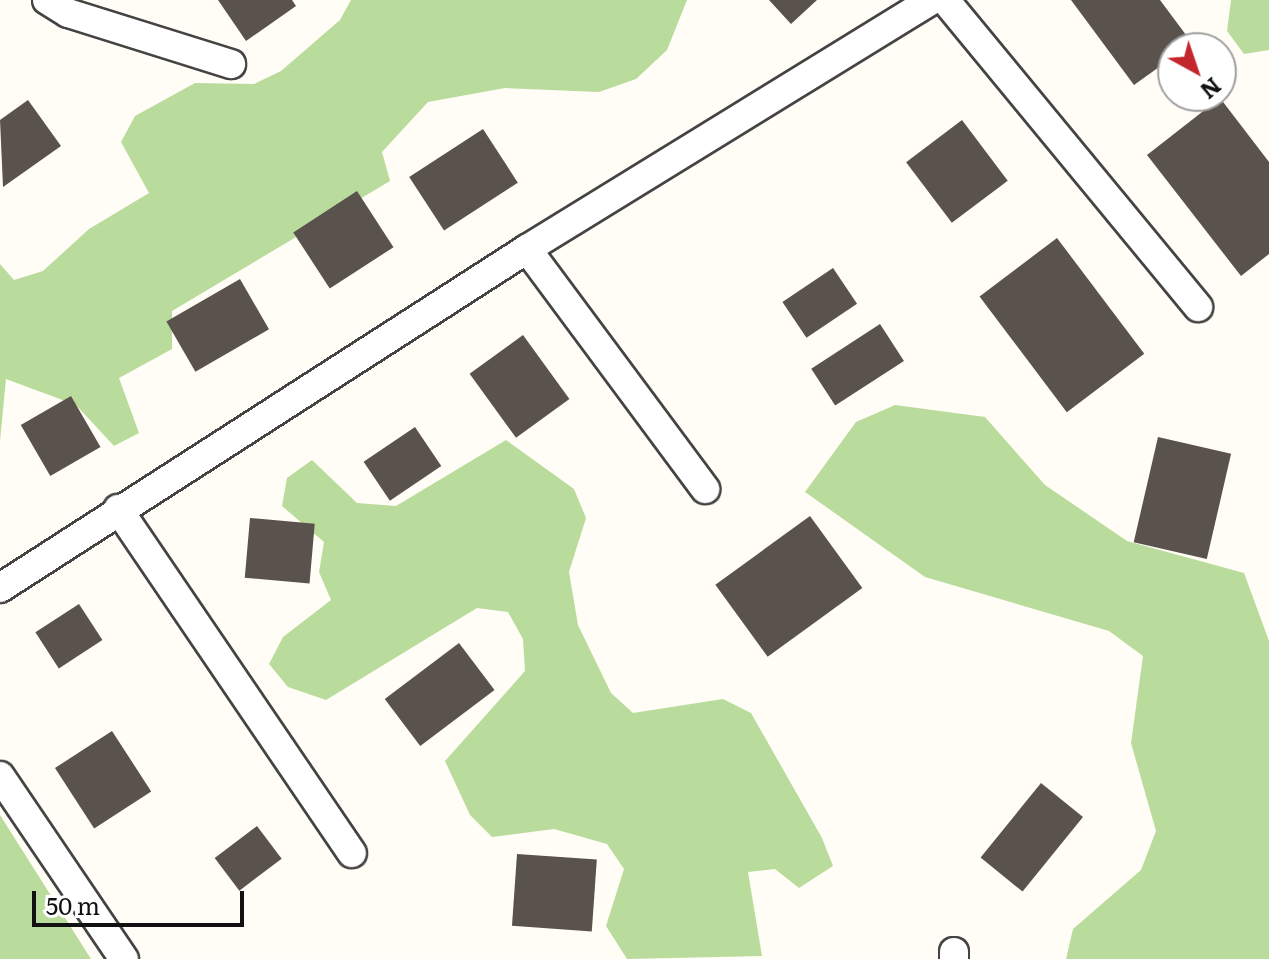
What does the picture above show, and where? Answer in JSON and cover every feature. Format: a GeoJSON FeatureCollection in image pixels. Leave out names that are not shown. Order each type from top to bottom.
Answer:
{"type":"FeatureCollection","features":[{"type":"Feature","properties":{"kind":"street"},"geometry":{"type":"LineString","coordinates":[[47,0],[68,13],[231,64]]}},
{"type":"Feature","properties":{"kind":"street"},"geometry":{"type":"LineString","coordinates":[[0,588],[118,509],[527,249],[931,0]]}},
{"type":"Feature","properties":{"kind":"street"},"geometry":{"type":"LineString","coordinates":[[945,0],[1198,307]]}},
{"type":"Feature","properties":{"kind":"street"},"geometry":{"type":"LineString","coordinates":[[527,249],[705,489]]}},
{"type":"Feature","properties":{"kind":"street"},"geometry":{"type":"LineString","coordinates":[[118,509],[352,853]]}},
{"type":"Feature","properties":{"kind":"street"},"geometry":{"type":"LineString","coordinates":[[0,776],[124,959]]}},
{"type":"Feature","properties":{"kind":"green space"},"geometry":{"type":"Polygon","coordinates":[[[351,0],[687,0],[667,50],[636,79],[599,92],[505,88],[428,102],[382,152],[390,181],[172,311],[172,349],[119,378],[139,433],[114,446],[76,405],[6,379],[0,441],[0,264],[14,280],[43,271],[89,229],[149,193],[121,142],[135,116],[195,83],[254,84],[281,71],[340,20],[351,0]]]}},
{"type":"Feature","properties":{"kind":"green space"},"geometry":{"type":"Polygon","coordinates":[[[1231,0],[1269,0],[1269,50],[1244,54],[1237,45],[1237,32],[1227,31],[1231,0]]]}},
{"type":"Feature","properties":{"kind":"green space"},"geometry":{"type":"Polygon","coordinates":[[[895,405],[985,417],[1045,485],[1127,541],[1244,573],[1269,641],[1269,959],[1066,959],[1073,929],[1141,870],[1156,831],[1131,743],[1143,656],[1109,631],[925,577],[805,492],[856,422],[895,405]]]}},
{"type":"Feature","properties":{"kind":"green space"},"geometry":{"type":"Polygon","coordinates":[[[506,440],[574,489],[586,518],[569,572],[578,625],[611,693],[633,713],[723,699],[751,713],[822,838],[833,866],[799,888],[775,869],[748,872],[762,956],[627,959],[606,926],[624,869],[607,844],[554,829],[492,837],[470,815],[445,761],[525,671],[523,639],[508,612],[477,608],[326,700],[288,687],[269,664],[283,637],[331,600],[319,572],[324,542],[282,506],[287,478],[312,460],[357,503],[396,506],[506,440]]]}},
{"type":"Feature","properties":{"kind":"green space"},"geometry":{"type":"Polygon","coordinates":[[[0,815],[91,959],[0,959],[0,815]]]}},
{"type":"Feature","properties":{"kind":"building"},"geometry":{"type":"Polygon","coordinates":[[[218,0],[292,0],[296,6],[246,41],[218,0]]]}},
{"type":"Feature","properties":{"kind":"building"},"geometry":{"type":"Polygon","coordinates":[[[769,0],[817,0],[791,24],[769,0]]]}},
{"type":"Feature","properties":{"kind":"building"},"geometry":{"type":"Polygon","coordinates":[[[1071,0],[1160,0],[1184,32],[1157,32],[1157,68],[1134,85],[1071,0]]]}},
{"type":"Feature","properties":{"kind":"building"},"geometry":{"type":"Polygon","coordinates":[[[28,100],[61,146],[3,187],[0,120],[28,100]]]}},
{"type":"Feature","properties":{"kind":"building"},"geometry":{"type":"Polygon","coordinates":[[[1202,112],[1231,112],[1269,162],[1269,254],[1241,276],[1147,155],[1202,112]]]}},
{"type":"Feature","properties":{"kind":"building"},"geometry":{"type":"Polygon","coordinates":[[[962,120],[1008,181],[952,223],[906,162],[962,120]]]}},
{"type":"Feature","properties":{"kind":"building"},"geometry":{"type":"Polygon","coordinates":[[[483,129],[518,183],[444,231],[409,177],[483,129]]]}},
{"type":"Feature","properties":{"kind":"building"},"geometry":{"type":"Polygon","coordinates":[[[357,191],[393,247],[330,289],[293,232],[357,191]]]}},
{"type":"Feature","properties":{"kind":"building"},"geometry":{"type":"Polygon","coordinates":[[[1057,238],[1144,354],[1067,412],[980,296],[1057,238]]]}},
{"type":"Feature","properties":{"kind":"building"},"geometry":{"type":"Polygon","coordinates":[[[833,268],[857,304],[806,338],[782,302],[833,268]]]}},
{"type":"Feature","properties":{"kind":"building"},"geometry":{"type":"Polygon","coordinates":[[[240,279],[269,329],[195,372],[166,322],[240,279]]]}},
{"type":"Feature","properties":{"kind":"building"},"geometry":{"type":"Polygon","coordinates":[[[880,324],[904,361],[835,406],[811,369],[880,324]]]}},
{"type":"Feature","properties":{"kind":"building"},"geometry":{"type":"Polygon","coordinates":[[[523,335],[569,399],[516,438],[470,374],[523,335]]]}},
{"type":"Feature","properties":{"kind":"building"},"geometry":{"type":"Polygon","coordinates":[[[71,396],[100,447],[50,476],[21,425],[71,396]]]}},
{"type":"Feature","properties":{"kind":"building"},"geometry":{"type":"Polygon","coordinates":[[[415,427],[441,466],[390,501],[364,462],[415,427]]]}},
{"type":"Feature","properties":{"kind":"building"},"geometry":{"type":"Polygon","coordinates":[[[1158,437],[1231,454],[1207,559],[1134,542],[1158,437]]]}},
{"type":"Feature","properties":{"kind":"building"},"geometry":{"type":"Polygon","coordinates":[[[810,516],[862,588],[768,657],[715,585],[810,516]]]}},
{"type":"Feature","properties":{"kind":"building"},"geometry":{"type":"Polygon","coordinates":[[[250,518],[315,524],[310,583],[245,578],[250,518]]]}},
{"type":"Feature","properties":{"kind":"building"},"geometry":{"type":"Polygon","coordinates":[[[79,604],[102,640],[59,668],[35,632],[79,604]]]}},
{"type":"Feature","properties":{"kind":"building"},"geometry":{"type":"Polygon","coordinates":[[[459,643],[495,690],[420,746],[385,699],[459,643]]]}},
{"type":"Feature","properties":{"kind":"building"},"geometry":{"type":"Polygon","coordinates":[[[112,731],[151,791],[94,828],[55,768],[112,731]]]}},
{"type":"Feature","properties":{"kind":"building"},"geometry":{"type":"Polygon","coordinates":[[[1041,783],[1083,817],[1023,892],[981,858],[1041,783]]]}},
{"type":"Feature","properties":{"kind":"building"},"geometry":{"type":"Polygon","coordinates":[[[257,826],[282,859],[239,891],[215,858],[257,826]]]}},
{"type":"Feature","properties":{"kind":"building"},"geometry":{"type":"Polygon","coordinates":[[[517,854],[597,860],[592,931],[512,926],[517,854]]]}}]}
